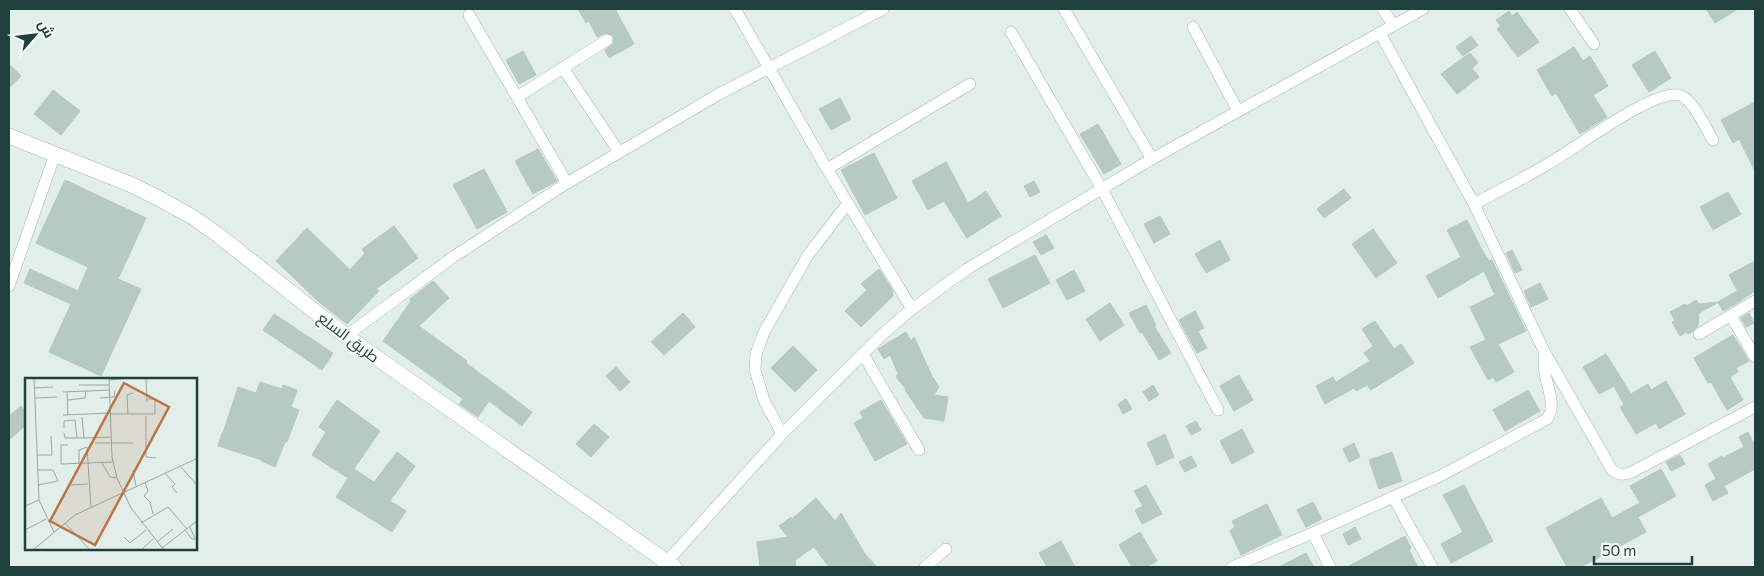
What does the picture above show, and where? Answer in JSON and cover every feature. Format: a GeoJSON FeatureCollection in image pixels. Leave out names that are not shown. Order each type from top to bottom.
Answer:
{"type":"FeatureCollection","features":[{"type":"Feature","properties":{"kind":"street"},"geometry":{"type":"LineString","coordinates":[[735,9],[827,169],[912,309]]}},
{"type":"Feature","properties":{"kind":"street"},"geometry":{"type":"LineString","coordinates":[[346,336],[453,257],[567,183],[719,94],[882,9]]}},
{"type":"Feature","properties":{"kind":"street"},"geometry":{"type":"LineString","coordinates":[[1064,9],[1152,159]]}},
{"type":"Feature","properties":{"kind":"street"},"geometry":{"type":"LineString","coordinates":[[1383,9],[1393,25]]}},
{"type":"Feature","properties":{"kind":"street"},"geometry":{"type":"LineString","coordinates":[[668,565],[782,434],[863,354],[912,309],[966,269],[1152,159],[1423,9]]}},
{"type":"Feature","properties":{"kind":"street"},"geometry":{"type":"LineString","coordinates":[[1570,9],[1594,44]]}},
{"type":"Feature","properties":{"kind":"street"},"geometry":{"type":"LineString","coordinates":[[470,15],[567,183]]}},
{"type":"Feature","properties":{"kind":"street"},"geometry":{"type":"LineString","coordinates":[[1193,27],[1238,111]]}},
{"type":"Feature","properties":{"kind":"street"},"geometry":{"type":"LineString","coordinates":[[1012,32],[1102,189],[1218,410]]}},
{"type":"Feature","properties":{"kind":"street"},"geometry":{"type":"LineString","coordinates":[[1380,33],[1474,204],[1544,351],[1607,464],[1617,474],[1622,475],[1630,472],[1755,408]]}},
{"type":"Feature","properties":{"kind":"street"},"geometry":{"type":"LineString","coordinates":[[517,97],[607,40]]}},
{"type":"Feature","properties":{"kind":"street"},"geometry":{"type":"LineString","coordinates":[[563,68],[619,152]]}},
{"type":"Feature","properties":{"kind":"street"},"geometry":{"type":"LineString","coordinates":[[827,169],[970,84]]}},
{"type":"Feature","properties":{"kind":"street"},"geometry":{"type":"LineString","coordinates":[[1474,204],[1549,164],[1638,107],[1666,96],[1679,95],[1691,104],[1713,140]]}},
{"type":"Feature","properties":{"kind":"street","name":"طريق السلع"},"geometry":{"type":"LineString","coordinates":[[9,136],[132,185],[194,218],[346,336],[668,565]]}},
{"type":"Feature","properties":{"kind":"street"},"geometry":{"type":"LineString","coordinates":[[9,286],[55,154]]}},
{"type":"Feature","properties":{"kind":"street"},"geometry":{"type":"LineString","coordinates":[[782,434],[764,400],[755,370],[756,354],[764,332],[808,255],[848,203]]}},
{"type":"Feature","properties":{"kind":"street"},"geometry":{"type":"LineString","coordinates":[[1699,334],[1755,302]]}},
{"type":"Feature","properties":{"kind":"street"},"geometry":{"type":"LineString","coordinates":[[1731,316],[1755,357]]}},
{"type":"Feature","properties":{"kind":"street"},"geometry":{"type":"LineString","coordinates":[[1232,567],[1440,476],[1547,419],[1552,407],[1544,372],[1544,351]]}},
{"type":"Feature","properties":{"kind":"street"},"geometry":{"type":"LineString","coordinates":[[863,354],[919,450]]}},
{"type":"Feature","properties":{"kind":"street"},"geometry":{"type":"LineString","coordinates":[[1393,497],[1432,567]]}},
{"type":"Feature","properties":{"kind":"street"},"geometry":{"type":"LineString","coordinates":[[1313,533],[1330,567]]}},
{"type":"Feature","properties":{"kind":"street"},"geometry":{"type":"LineString","coordinates":[[925,567],[946,549]]}},
{"type":"Feature","properties":{"kind":"building"},"geometry":{"type":"Polygon","coordinates":[[[578,9],[615,9],[634,44],[609,58],[605,50],[613,44],[613,36],[606,33],[597,37],[589,21],[586,23],[578,9]]]}},
{"type":"Feature","properties":{"kind":"building"},"geometry":{"type":"Polygon","coordinates":[[[1706,9],[1738,9],[1715,23],[1706,9]]]}},
{"type":"Feature","properties":{"kind":"building"},"geometry":{"type":"Polygon","coordinates":[[[1509,11],[1512,16],[1517,12],[1539,42],[1518,57],[1497,29],[1501,26],[1496,20],[1509,11]]]}},
{"type":"Feature","properties":{"kind":"building"},"geometry":{"type":"Polygon","coordinates":[[[1471,36],[1478,45],[1463,56],[1456,47],[1471,36]]]}},
{"type":"Feature","properties":{"kind":"building"},"geometry":{"type":"Polygon","coordinates":[[[1574,47],[1583,61],[1590,56],[1608,86],[1593,95],[1607,117],[1580,134],[1556,93],[1552,96],[1537,70],[1574,47]]]}},
{"type":"Feature","properties":{"kind":"building"},"geometry":{"type":"Polygon","coordinates":[[[523,51],[536,75],[519,84],[506,60],[523,51]]]}},
{"type":"Feature","properties":{"kind":"building"},"geometry":{"type":"Polygon","coordinates":[[[1655,51],[1671,78],[1649,92],[1632,65],[1655,51]]]}},
{"type":"Feature","properties":{"kind":"building"},"geometry":{"type":"Polygon","coordinates":[[[1470,53],[1478,63],[1472,68],[1479,77],[1457,94],[1441,74],[1470,53]]]}},
{"type":"Feature","properties":{"kind":"building"},"geometry":{"type":"Polygon","coordinates":[[[9,64],[21,76],[9,88],[9,64]]]}},
{"type":"Feature","properties":{"kind":"building"},"geometry":{"type":"Polygon","coordinates":[[[53,90],[80,111],[61,135],[34,114],[53,90]]]}},
{"type":"Feature","properties":{"kind":"building"},"geometry":{"type":"Polygon","coordinates":[[[840,98],[851,119],[831,130],[819,109],[840,98]]]}},
{"type":"Feature","properties":{"kind":"building"},"geometry":{"type":"Polygon","coordinates":[[[1755,102],[1755,171],[1739,139],[1733,143],[1721,120],[1755,102]]]}},
{"type":"Feature","properties":{"kind":"building"},"geometry":{"type":"Polygon","coordinates":[[[1098,124],[1121,164],[1104,174],[1080,134],[1098,124]]]}},
{"type":"Feature","properties":{"kind":"building"},"geometry":{"type":"Polygon","coordinates":[[[538,149],[557,181],[533,194],[515,161],[538,149]]]}},
{"type":"Feature","properties":{"kind":"building"},"geometry":{"type":"Polygon","coordinates":[[[874,153],[897,198],[865,215],[841,170],[874,153]]]}},
{"type":"Feature","properties":{"kind":"building"},"geometry":{"type":"Polygon","coordinates":[[[946,162],[968,203],[986,191],[1001,216],[967,238],[944,201],[928,210],[912,181],[946,162]]]}},
{"type":"Feature","properties":{"kind":"building"},"geometry":{"type":"Polygon","coordinates":[[[484,169],[507,212],[477,229],[453,185],[484,169]]]}},
{"type":"Feature","properties":{"kind":"building"},"geometry":{"type":"Polygon","coordinates":[[[65,180],[146,218],[118,279],[141,289],[101,376],[49,352],[71,304],[24,283],[30,269],[78,291],[88,267],[36,243],[65,180]]]}},
{"type":"Feature","properties":{"kind":"building"},"geometry":{"type":"Polygon","coordinates":[[[1034,181],[1040,192],[1030,197],[1024,186],[1034,181]]]}},
{"type":"Feature","properties":{"kind":"building"},"geometry":{"type":"Polygon","coordinates":[[[1344,189],[1351,198],[1324,218],[1317,209],[1344,189]]]}},
{"type":"Feature","properties":{"kind":"building"},"geometry":{"type":"Polygon","coordinates":[[[1728,192],[1741,214],[1713,230],[1700,207],[1728,192]]]}},
{"type":"Feature","properties":{"kind":"building"},"geometry":{"type":"Polygon","coordinates":[[[1160,216],[1170,234],[1154,243],[1144,224],[1160,216]]]}},
{"type":"Feature","properties":{"kind":"building"},"geometry":{"type":"Polygon","coordinates":[[[1467,220],[1489,261],[1492,260],[1526,331],[1498,344],[1514,372],[1496,382],[1493,377],[1488,380],[1470,347],[1486,340],[1470,307],[1495,295],[1484,271],[1438,298],[1426,276],[1461,257],[1447,230],[1467,220]]]}},
{"type":"Feature","properties":{"kind":"building"},"geometry":{"type":"Polygon","coordinates":[[[394,226],[418,258],[376,289],[379,291],[347,324],[319,302],[276,261],[307,228],[350,270],[365,253],[362,249],[394,226]]]}},
{"type":"Feature","properties":{"kind":"building"},"geometry":{"type":"Polygon","coordinates":[[[1373,229],[1397,263],[1376,278],[1352,244],[1373,229]]]}},
{"type":"Feature","properties":{"kind":"building"},"geometry":{"type":"Polygon","coordinates":[[[1046,235],[1054,248],[1041,255],[1033,242],[1046,235]]]}},
{"type":"Feature","properties":{"kind":"building"},"geometry":{"type":"Polygon","coordinates":[[[1220,240],[1230,260],[1206,273],[1195,254],[1220,240]]]}},
{"type":"Feature","properties":{"kind":"building"},"geometry":{"type":"Polygon","coordinates":[[[1512,250],[1522,270],[1515,273],[1506,253],[1512,250]]]}},
{"type":"Feature","properties":{"kind":"building"},"geometry":{"type":"Polygon","coordinates":[[[1035,255],[1050,283],[1003,308],[988,279],[1035,255]]]}},
{"type":"Feature","properties":{"kind":"building"},"geometry":{"type":"Polygon","coordinates":[[[1755,261],[1755,291],[1742,299],[1729,275],[1755,261]]]}},
{"type":"Feature","properties":{"kind":"building"},"geometry":{"type":"Polygon","coordinates":[[[879,269],[893,291],[892,297],[861,327],[845,311],[867,290],[861,284],[879,269]]]}},
{"type":"Feature","properties":{"kind":"building"},"geometry":{"type":"Polygon","coordinates":[[[1074,270],[1085,291],[1067,300],[1056,280],[1074,270]]]}},
{"type":"Feature","properties":{"kind":"building"},"geometry":{"type":"Polygon","coordinates":[[[433,281],[449,298],[419,326],[532,412],[522,426],[489,401],[478,417],[459,404],[463,399],[383,341],[411,301],[410,299],[433,281]]]}},
{"type":"Feature","properties":{"kind":"building"},"geometry":{"type":"Polygon","coordinates":[[[1540,283],[1548,299],[1531,307],[1524,291],[1540,283]]]}},
{"type":"Feature","properties":{"kind":"building"},"geometry":{"type":"Polygon","coordinates":[[[1737,291],[1742,300],[1723,311],[1718,302],[1737,291]]]}},
{"type":"Feature","properties":{"kind":"building"},"geometry":{"type":"Polygon","coordinates":[[[1696,300],[1699,304],[1719,302],[1699,313],[1698,326],[1692,332],[1688,334],[1686,332],[1680,336],[1672,322],[1675,321],[1670,312],[1685,304],[1687,306],[1696,300]]]}},
{"type":"Feature","properties":{"kind":"building"},"geometry":{"type":"Polygon","coordinates":[[[1110,303],[1124,325],[1100,341],[1086,319],[1110,303]]]}},
{"type":"Feature","properties":{"kind":"building"},"geometry":{"type":"Polygon","coordinates":[[[1146,305],[1156,325],[1154,326],[1171,353],[1159,360],[1129,313],[1146,305]]]}},
{"type":"Feature","properties":{"kind":"building"},"geometry":{"type":"Polygon","coordinates":[[[1195,311],[1204,328],[1198,331],[1207,348],[1197,353],[1179,320],[1195,311]]]}},
{"type":"Feature","properties":{"kind":"building"},"geometry":{"type":"Polygon","coordinates":[[[683,313],[695,327],[664,355],[651,342],[683,313]]]}},
{"type":"Feature","properties":{"kind":"building"},"geometry":{"type":"Polygon","coordinates":[[[1749,313],[1754,323],[1746,327],[1741,318],[1749,313]]]}},
{"type":"Feature","properties":{"kind":"building"},"geometry":{"type":"Polygon","coordinates":[[[274,314],[333,353],[322,370],[263,330],[274,314]]]}},
{"type":"Feature","properties":{"kind":"building"},"geometry":{"type":"Polygon","coordinates":[[[1375,321],[1394,349],[1401,344],[1414,363],[1371,390],[1367,385],[1356,391],[1354,388],[1325,404],[1316,386],[1333,377],[1336,382],[1370,361],[1364,353],[1373,346],[1362,329],[1375,321]]]}},
{"type":"Feature","properties":{"kind":"building"},"geometry":{"type":"Polygon","coordinates":[[[906,332],[911,341],[914,337],[939,387],[934,395],[948,397],[944,421],[924,418],[896,377],[898,373],[890,355],[884,359],[878,349],[906,332]]]}},
{"type":"Feature","properties":{"kind":"building"},"geometry":{"type":"Polygon","coordinates":[[[1733,335],[1749,361],[1736,368],[1738,372],[1730,377],[1743,400],[1727,410],[1711,382],[1708,383],[1694,358],[1733,335]]]}},
{"type":"Feature","properties":{"kind":"building"},"geometry":{"type":"Polygon","coordinates":[[[793,346],[817,370],[795,392],[771,368],[793,346]]]}},
{"type":"Feature","properties":{"kind":"building"},"geometry":{"type":"Polygon","coordinates":[[[1606,354],[1631,394],[1648,384],[1651,390],[1666,381],[1685,414],[1659,429],[1656,423],[1636,434],[1620,407],[1624,405],[1614,386],[1599,394],[1583,367],[1606,354]]]}},
{"type":"Feature","properties":{"kind":"building"},"geometry":{"type":"Polygon","coordinates":[[[616,367],[630,382],[620,391],[606,376],[616,367]]]}},
{"type":"Feature","properties":{"kind":"building"},"geometry":{"type":"Polygon","coordinates":[[[1239,375],[1253,400],[1234,411],[1220,386],[1239,375]]]}},
{"type":"Feature","properties":{"kind":"building"},"geometry":{"type":"Polygon","coordinates":[[[260,382],[282,389],[283,385],[297,390],[291,407],[299,410],[275,467],[262,460],[218,446],[238,387],[256,393],[260,382]]]}},
{"type":"Feature","properties":{"kind":"building"},"geometry":{"type":"Polygon","coordinates":[[[1153,385],[1159,395],[1149,401],[1143,392],[1153,385]]]}},
{"type":"Feature","properties":{"kind":"building"},"geometry":{"type":"Polygon","coordinates":[[[1528,390],[1540,411],[1505,431],[1493,410],[1528,390]]]}},
{"type":"Feature","properties":{"kind":"building"},"geometry":{"type":"Polygon","coordinates":[[[1126,399],[1132,409],[1123,414],[1118,404],[1126,399]]]}},
{"type":"Feature","properties":{"kind":"building"},"geometry":{"type":"Polygon","coordinates":[[[337,400],[380,431],[354,469],[374,482],[397,452],[415,466],[390,501],[406,511],[392,532],[336,497],[348,478],[312,455],[326,432],[319,427],[337,400]]]}},
{"type":"Feature","properties":{"kind":"building"},"geometry":{"type":"Polygon","coordinates":[[[881,400],[907,444],[875,461],[854,423],[863,418],[860,412],[881,400]]]}},
{"type":"Feature","properties":{"kind":"building"},"geometry":{"type":"Polygon","coordinates":[[[21,406],[25,412],[25,426],[9,440],[9,416],[21,406]]]}},
{"type":"Feature","properties":{"kind":"building"},"geometry":{"type":"Polygon","coordinates":[[[1196,421],[1201,430],[1191,435],[1186,426],[1196,421]]]}},
{"type":"Feature","properties":{"kind":"building"},"geometry":{"type":"Polygon","coordinates":[[[594,424],[609,437],[591,457],[576,444],[594,424]]]}},
{"type":"Feature","properties":{"kind":"building"},"geometry":{"type":"Polygon","coordinates":[[[1242,429],[1254,452],[1232,464],[1220,441],[1242,429]]]}},
{"type":"Feature","properties":{"kind":"building"},"geometry":{"type":"Polygon","coordinates":[[[1748,432],[1753,442],[1755,441],[1755,469],[1724,486],[1728,493],[1713,501],[1705,485],[1716,479],[1708,464],[1744,447],[1739,437],[1748,432]]]}},
{"type":"Feature","properties":{"kind":"building"},"geometry":{"type":"Polygon","coordinates":[[[1165,434],[1174,457],[1157,465],[1147,443],[1165,434]]]}},
{"type":"Feature","properties":{"kind":"building"},"geometry":{"type":"Polygon","coordinates":[[[1354,443],[1360,457],[1349,462],[1343,449],[1354,443]]]}},
{"type":"Feature","properties":{"kind":"building"},"geometry":{"type":"Polygon","coordinates":[[[1392,452],[1402,481],[1379,489],[1369,460],[1392,452]]]}},
{"type":"Feature","properties":{"kind":"building"},"geometry":{"type":"Polygon","coordinates":[[[1680,455],[1685,464],[1671,471],[1666,462],[1680,455]]]}},
{"type":"Feature","properties":{"kind":"building"},"geometry":{"type":"Polygon","coordinates":[[[1191,456],[1197,466],[1185,472],[1179,462],[1191,456]]]}},
{"type":"Feature","properties":{"kind":"building"},"geometry":{"type":"Polygon","coordinates":[[[1661,469],[1676,496],[1638,517],[1646,532],[1581,567],[1567,567],[1546,528],[1601,498],[1612,518],[1640,503],[1630,486],[1661,469]]]}},
{"type":"Feature","properties":{"kind":"building"},"geometry":{"type":"Polygon","coordinates":[[[1146,485],[1162,514],[1142,524],[1135,510],[1143,506],[1134,491],[1146,485]]]}},
{"type":"Feature","properties":{"kind":"building"},"geometry":{"type":"Polygon","coordinates":[[[1464,485],[1493,541],[1451,563],[1441,544],[1463,532],[1443,495],[1464,485]]]}},
{"type":"Feature","properties":{"kind":"building"},"geometry":{"type":"Polygon","coordinates":[[[816,498],[835,521],[841,513],[865,554],[877,567],[829,567],[814,547],[795,560],[796,567],[760,567],[757,542],[788,537],[779,526],[791,517],[792,519],[816,498]]]}},
{"type":"Feature","properties":{"kind":"building"},"geometry":{"type":"Polygon","coordinates":[[[1313,502],[1322,519],[1306,527],[1297,510],[1313,502]]]}},
{"type":"Feature","properties":{"kind":"building"},"geometry":{"type":"Polygon","coordinates":[[[1267,504],[1282,535],[1241,555],[1230,531],[1235,527],[1232,521],[1267,504]]]}},
{"type":"Feature","properties":{"kind":"building"},"geometry":{"type":"Polygon","coordinates":[[[1355,527],[1361,539],[1348,545],[1343,534],[1355,527]]]}},
{"type":"Feature","properties":{"kind":"building"},"geometry":{"type":"Polygon","coordinates":[[[1140,532],[1157,561],[1147,567],[1132,567],[1119,545],[1140,532]]]}},
{"type":"Feature","properties":{"kind":"building"},"geometry":{"type":"Polygon","coordinates":[[[1405,536],[1411,548],[1409,550],[1418,567],[1347,567],[1405,536]]]}},
{"type":"Feature","properties":{"kind":"building"},"geometry":{"type":"Polygon","coordinates":[[[1061,541],[1075,567],[1047,567],[1039,553],[1061,541]]]}},
{"type":"Feature","properties":{"kind":"building"},"geometry":{"type":"Polygon","coordinates":[[[1306,553],[1314,567],[1279,567],[1306,553]]]}}]}
